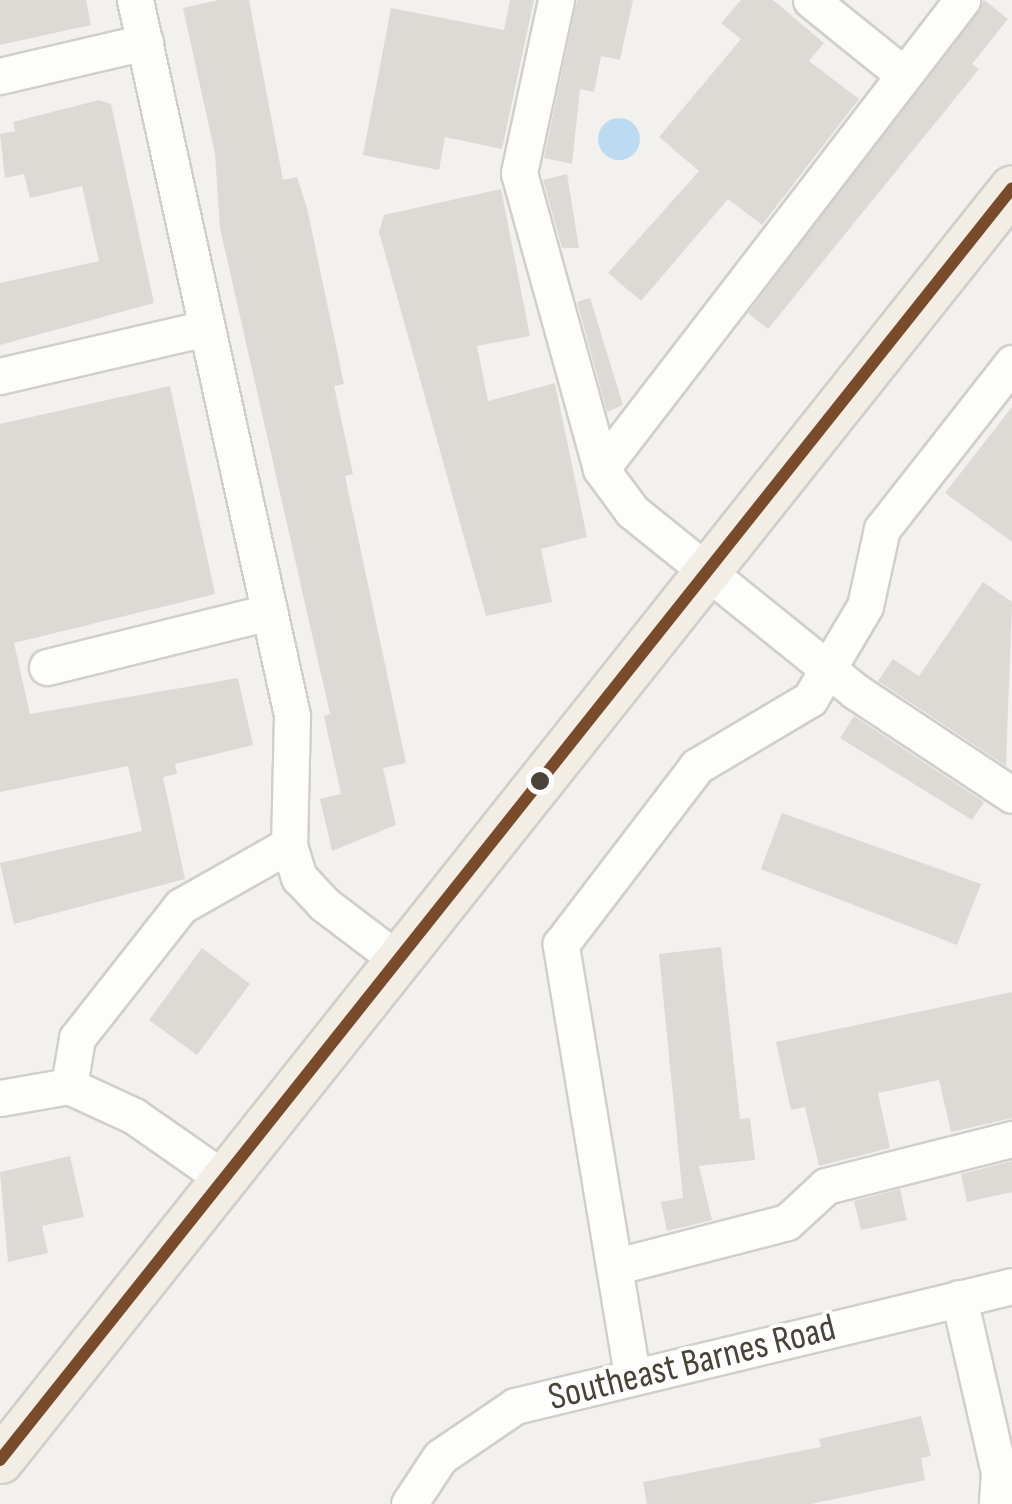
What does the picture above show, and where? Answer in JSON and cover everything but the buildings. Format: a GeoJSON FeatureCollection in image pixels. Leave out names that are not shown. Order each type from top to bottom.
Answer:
{"type":"FeatureCollection","features":[{"type":"Feature","properties":{"kind":"main road"},"geometry":{"type":"LineString","coordinates":[[0,1460],[1012,188]]}},
{"type":"Feature","properties":{"kind":"street"},"geometry":{"type":"LineString","coordinates":[[136,0],[292,715],[288,845],[299,877],[324,904],[399,962]]}},
{"type":"Feature","properties":{"kind":"street"},"geometry":{"type":"LineString","coordinates":[[556,0],[519,173],[601,469],[632,511],[830,668],[1012,795]]}},
{"type":"Feature","properties":{"kind":"street"},"geometry":{"type":"LineString","coordinates":[[811,0],[904,75]]}},
{"type":"Feature","properties":{"kind":"street"},"geometry":{"type":"LineString","coordinates":[[601,469],[962,0]]}},
{"type":"Feature","properties":{"kind":"street"},"geometry":{"type":"LineString","coordinates":[[0,76],[144,42]]}},
{"type":"Feature","properties":{"kind":"street"},"geometry":{"type":"LineString","coordinates":[[0,376],[207,328]]}},
{"type":"Feature","properties":{"kind":"street"},"geometry":{"type":"LineString","coordinates":[[632,1375],[621,1265],[568,1021],[562,944],[697,766],[810,699],[865,606],[882,529],[1012,362]]}},
{"type":"Feature","properties":{"kind":"street"},"geometry":{"type":"LineString","coordinates":[[47,668],[269,612]]}},
{"type":"Feature","properties":{"kind":"street"},"geometry":{"type":"LineString","coordinates":[[68,1086],[77,1038],[181,906],[288,845]]}},
{"type":"Feature","properties":{"kind":"street"},"geometry":{"type":"LineString","coordinates":[[0,1098],[68,1086],[134,1116],[223,1178]]}},
{"type":"Feature","properties":{"kind":"street"},"geometry":{"type":"LineString","coordinates":[[621,1265],[787,1222],[826,1186],[1012,1138]]}},
{"type":"Feature","properties":{"kind":"street","name":"Southeast Barnes Road"},"geometry":{"type":"LineString","coordinates":[[409,1504],[440,1457],[485,1421],[632,1375],[1012,1286]]}},
{"type":"Feature","properties":{"kind":"street"},"geometry":{"type":"LineString","coordinates":[[959,1298],[999,1473],[997,1504]]}},
{"type":"Feature","properties":{"kind":"water"},"geometry":{"type":"Polygon","coordinates":[[[619,118],[634,124],[640,139],[634,154],[619,160],[604,154],[598,139],[604,124],[619,118]]]}},
{"type":"Feature","properties":{"kind":"transit line"},"geometry":{"type":"LineString","coordinates":[[0,1460],[1012,188]]}}]}
